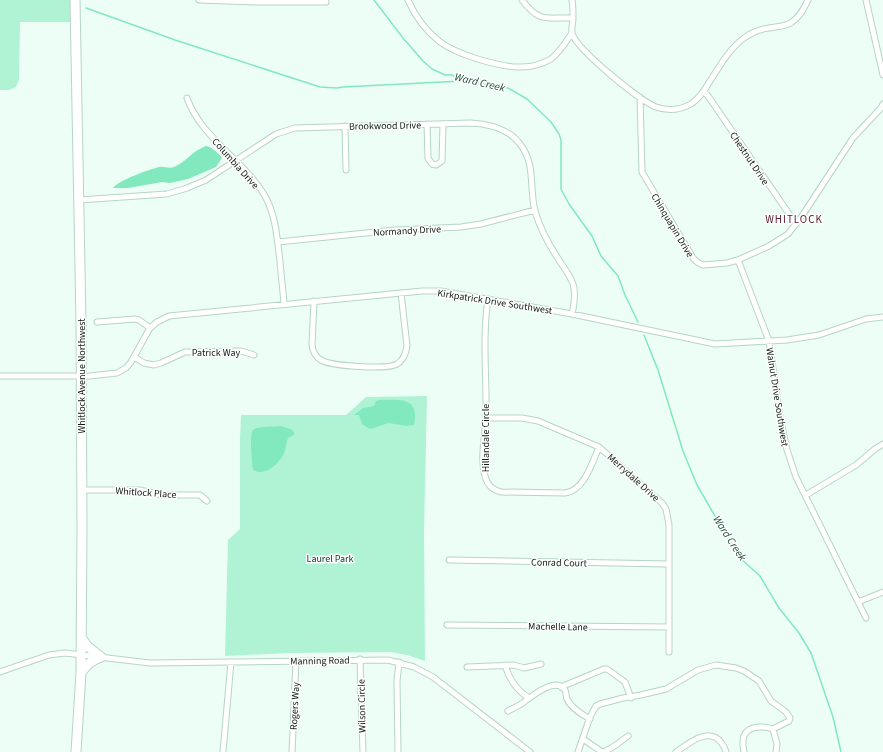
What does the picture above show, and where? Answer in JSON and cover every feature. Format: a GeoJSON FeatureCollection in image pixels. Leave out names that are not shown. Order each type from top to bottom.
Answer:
{"type":"FeatureCollection","features":[{"type":"Feature","properties":{"kind":"highway","name":"Whitlock Avenue Northwest"},"geometry":{"type":"LineString","coordinates":[[75,0],[82,376],[81,673],[76,752]]}},
{"type":"Feature","properties":{"kind":"highway"},"geometry":{"type":"LineString","coordinates":[[81,637],[87,646],[101,657]]}},
{"type":"Feature","properties":{"kind":"highway"},"geometry":{"type":"LineString","coordinates":[[81,673],[88,663],[101,657]]}},
{"type":"Feature","properties":{"kind":"street"},"geometry":{"type":"LineString","coordinates":[[199,0],[326,2]]}},
{"type":"Feature","properties":{"kind":"street"},"geometry":{"type":"LineString","coordinates":[[408,0],[418,19],[439,41],[459,53],[503,65],[521,67],[534,66],[543,63],[556,54],[572,33],[572,0]]}},
{"type":"Feature","properties":{"kind":"street"},"geometry":{"type":"LineString","coordinates":[[522,0],[532,12],[539,17],[546,19],[573,18]]}},
{"type":"Feature","properties":{"kind":"street"},"geometry":{"type":"LineString","coordinates":[[572,33],[590,57],[640,97],[655,106],[664,109],[674,109],[692,103],[704,92],[728,54],[744,38],[759,30],[790,24],[798,16],[808,0]]}},
{"type":"Feature","properties":{"kind":"street"},"geometry":{"type":"LineString","coordinates":[[866,0],[883,75]]}},
{"type":"Feature","properties":{"kind":"street","name":"Chestnut Drive"},"geometry":{"type":"LineString","coordinates":[[704,92],[796,224]]}},
{"type":"Feature","properties":{"kind":"street","name":"Chinquapin Drive"},"geometry":{"type":"LineString","coordinates":[[640,97],[641,167],[644,176],[697,262],[706,265],[721,264],[738,260],[779,241],[788,234],[853,138],[883,104]]}},
{"type":"Feature","properties":{"kind":"street","name":"Columbia Drive"},"geometry":{"type":"LineString","coordinates":[[187,98],[200,123],[253,180],[264,195],[272,212],[276,226],[284,304]]}},
{"type":"Feature","properties":{"kind":"street"},"geometry":{"type":"LineString","coordinates":[[427,124],[428,158],[432,164],[436,165],[442,161],[443,124]]}},
{"type":"Feature","properties":{"kind":"street","name":"Brookwood Drive"},"geometry":{"type":"LineString","coordinates":[[79,200],[166,194],[188,188],[206,180],[236,162],[276,134],[296,128],[481,124],[497,128],[512,136],[518,142],[528,158],[535,210],[549,244],[573,284],[574,300],[572,314]]}},
{"type":"Feature","properties":{"kind":"street"},"geometry":{"type":"LineString","coordinates":[[345,126],[346,170]]}},
{"type":"Feature","properties":{"kind":"street","name":"Normandy Drive"},"geometry":{"type":"LineString","coordinates":[[278,242],[395,230],[461,227],[481,224],[535,210]]}},
{"type":"Feature","properties":{"kind":"street","name":"Walnut Drive Southwest"},"geometry":{"type":"LineString","coordinates":[[738,260],[770,341],[780,417],[787,450],[796,477],[866,618]]}},
{"type":"Feature","properties":{"kind":"street","name":"Kirkpatrick Drive Southwest"},"geometry":{"type":"LineString","coordinates":[[0,376],[82,376],[117,374],[126,368],[134,357],[150,328],[164,318],[176,315],[422,291],[441,291],[572,314],[716,344],[770,341],[819,335],[866,319],[883,317]]}},
{"type":"Feature","properties":{"kind":"street"},"geometry":{"type":"LineString","coordinates":[[314,301],[312,345],[313,352],[320,360],[338,364],[389,367],[399,364],[404,358],[408,346],[401,293]]}},
{"type":"Feature","properties":{"kind":"street","name":"Hillandale Circle"},"geometry":{"type":"LineString","coordinates":[[488,299],[485,328],[486,418],[483,461],[485,476],[490,486],[495,490],[502,492],[573,492],[582,483],[599,447]]}},
{"type":"Feature","properties":{"kind":"street"},"geometry":{"type":"LineString","coordinates":[[97,322],[135,319],[139,320],[150,328]]}},
{"type":"Feature","properties":{"kind":"street","name":"Patrick Way"},"geometry":{"type":"LineString","coordinates":[[134,357],[154,365],[163,363],[185,352],[239,351],[254,355]]}},
{"type":"Feature","properties":{"kind":"street","name":"Merrydale Drive"},"geometry":{"type":"LineString","coordinates":[[486,418],[516,418],[538,421],[599,447],[657,498],[666,509],[669,525],[669,652]]}},
{"type":"Feature","properties":{"kind":"street"},"geometry":{"type":"LineString","coordinates":[[806,496],[856,465],[883,444]]}},
{"type":"Feature","properties":{"kind":"street","name":"Whitlock Place"},"geometry":{"type":"LineString","coordinates":[[82,490],[140,490],[162,495],[200,495],[208,500]]}},
{"type":"Feature","properties":{"kind":"street","name":"Conrad Court"},"geometry":{"type":"LineString","coordinates":[[449,560],[668,564]]}},
{"type":"Feature","properties":{"kind":"street"},"geometry":{"type":"LineString","coordinates":[[858,602],[883,592]]}},
{"type":"Feature","properties":{"kind":"street","name":"Machelle Lane"},"geometry":{"type":"LineString","coordinates":[[447,625],[669,627]]}},
{"type":"Feature","properties":{"kind":"street","name":"Manning Road"},"geometry":{"type":"LineString","coordinates":[[0,672],[49,655],[65,653],[150,663],[360,659],[388,660],[414,667],[433,677],[526,751]]}},
{"type":"Feature","properties":{"kind":"street","name":"Wilson Circle"},"geometry":{"type":"LineString","coordinates":[[360,659],[363,752]]}},
{"type":"Feature","properties":{"kind":"street","name":"Rogers Way"},"geometry":{"type":"LineString","coordinates":[[292,752],[296,661]]}},
{"type":"Feature","properties":{"kind":"street"},"geometry":{"type":"LineString","coordinates":[[223,752],[231,662]]}},
{"type":"Feature","properties":{"kind":"street"},"geometry":{"type":"LineString","coordinates":[[398,752],[397,681],[399,662]]}},
{"type":"Feature","properties":{"kind":"street"},"geometry":{"type":"LineString","coordinates":[[466,667],[514,665],[524,668],[541,664]]}},
{"type":"Feature","properties":{"kind":"street"},"geometry":{"type":"LineString","coordinates":[[505,665],[510,680],[520,692],[529,698]]}},
{"type":"Feature","properties":{"kind":"street"},"geometry":{"type":"LineString","coordinates":[[578,752],[596,706],[666,688],[698,670],[716,665],[736,668],[744,671],[759,681],[771,701],[789,715],[789,721],[773,729],[764,727],[749,730],[743,737],[744,752]]}},
{"type":"Feature","properties":{"kind":"street"},"geometry":{"type":"LineString","coordinates":[[508,711],[548,687],[561,686],[604,669],[607,669],[625,682],[631,698]]}},
{"type":"Feature","properties":{"kind":"street"},"geometry":{"type":"LineString","coordinates":[[561,686],[565,690],[567,699],[578,712],[590,720]]}},
{"type":"Feature","properties":{"kind":"street"},"geometry":{"type":"LineString","coordinates":[[773,729],[777,744],[776,752]]}},
{"type":"Feature","properties":{"kind":"street"},"geometry":{"type":"LineString","coordinates":[[676,752],[698,738],[711,735],[717,738],[725,747],[726,752]]}},
{"type":"Feature","properties":{"kind":"street"},"geometry":{"type":"LineString","coordinates":[[583,739],[603,752],[628,736]]}},
{"type":"Feature","properties":{"kind":"green space"},"geometry":{"type":"Polygon","coordinates":[[[0,0],[72,0],[72,22],[20,22],[19,80],[16,87],[9,90],[0,90],[0,0]]]}},
{"type":"Feature","properties":{"kind":"green space","name":"Laurel Park"},"geometry":{"type":"Polygon","coordinates":[[[427,396],[424,531],[425,661],[407,655],[390,652],[289,653],[225,656],[228,540],[240,529],[241,415],[346,415],[366,397],[427,396]]]}},
{"type":"Feature","properties":{"kind":"shaded area"},"geometry":{"type":"Polygon","coordinates":[[[206,146],[217,152],[222,158],[216,167],[188,179],[170,183],[162,182],[128,188],[113,188],[121,182],[148,170],[159,167],[174,167],[182,163],[197,150],[206,146]]]}},
{"type":"Feature","properties":{"kind":"shaded area"},"geometry":{"type":"Polygon","coordinates":[[[400,400],[411,404],[414,409],[415,416],[414,425],[406,426],[389,423],[370,429],[362,424],[359,415],[354,415],[363,408],[374,406],[376,401],[400,400]]]}},
{"type":"Feature","properties":{"kind":"shaded area"},"geometry":{"type":"Polygon","coordinates":[[[281,426],[291,429],[294,432],[294,435],[288,438],[285,451],[282,456],[271,469],[267,471],[259,472],[253,470],[251,443],[253,430],[262,427],[281,426]]]}},
{"type":"Feature","properties":{"kind":"waterway","name":"Ward Creek"},"geometry":{"type":"LineString","coordinates":[[374,0],[403,38],[432,69],[445,75],[452,75],[464,81],[508,88],[527,99],[551,122],[561,140],[561,189],[569,204],[592,236],[601,256],[618,276],[638,322]]}},
{"type":"Feature","properties":{"kind":"waterway"},"geometry":{"type":"LineString","coordinates":[[86,8],[175,40],[320,87],[337,88],[462,81]]}},
{"type":"Feature","properties":{"kind":"waterway","name":"Ward Creek"},"geometry":{"type":"LineString","coordinates":[[644,335],[658,370],[683,451],[697,485],[740,558],[760,576],[779,608],[799,633],[811,653],[833,717],[841,752]]}},
{"type":"Feature","properties":{"kind":"district","name":"WHITLOCK"},"geometry":{"type":"Point","coordinates":[794,219]}}]}
